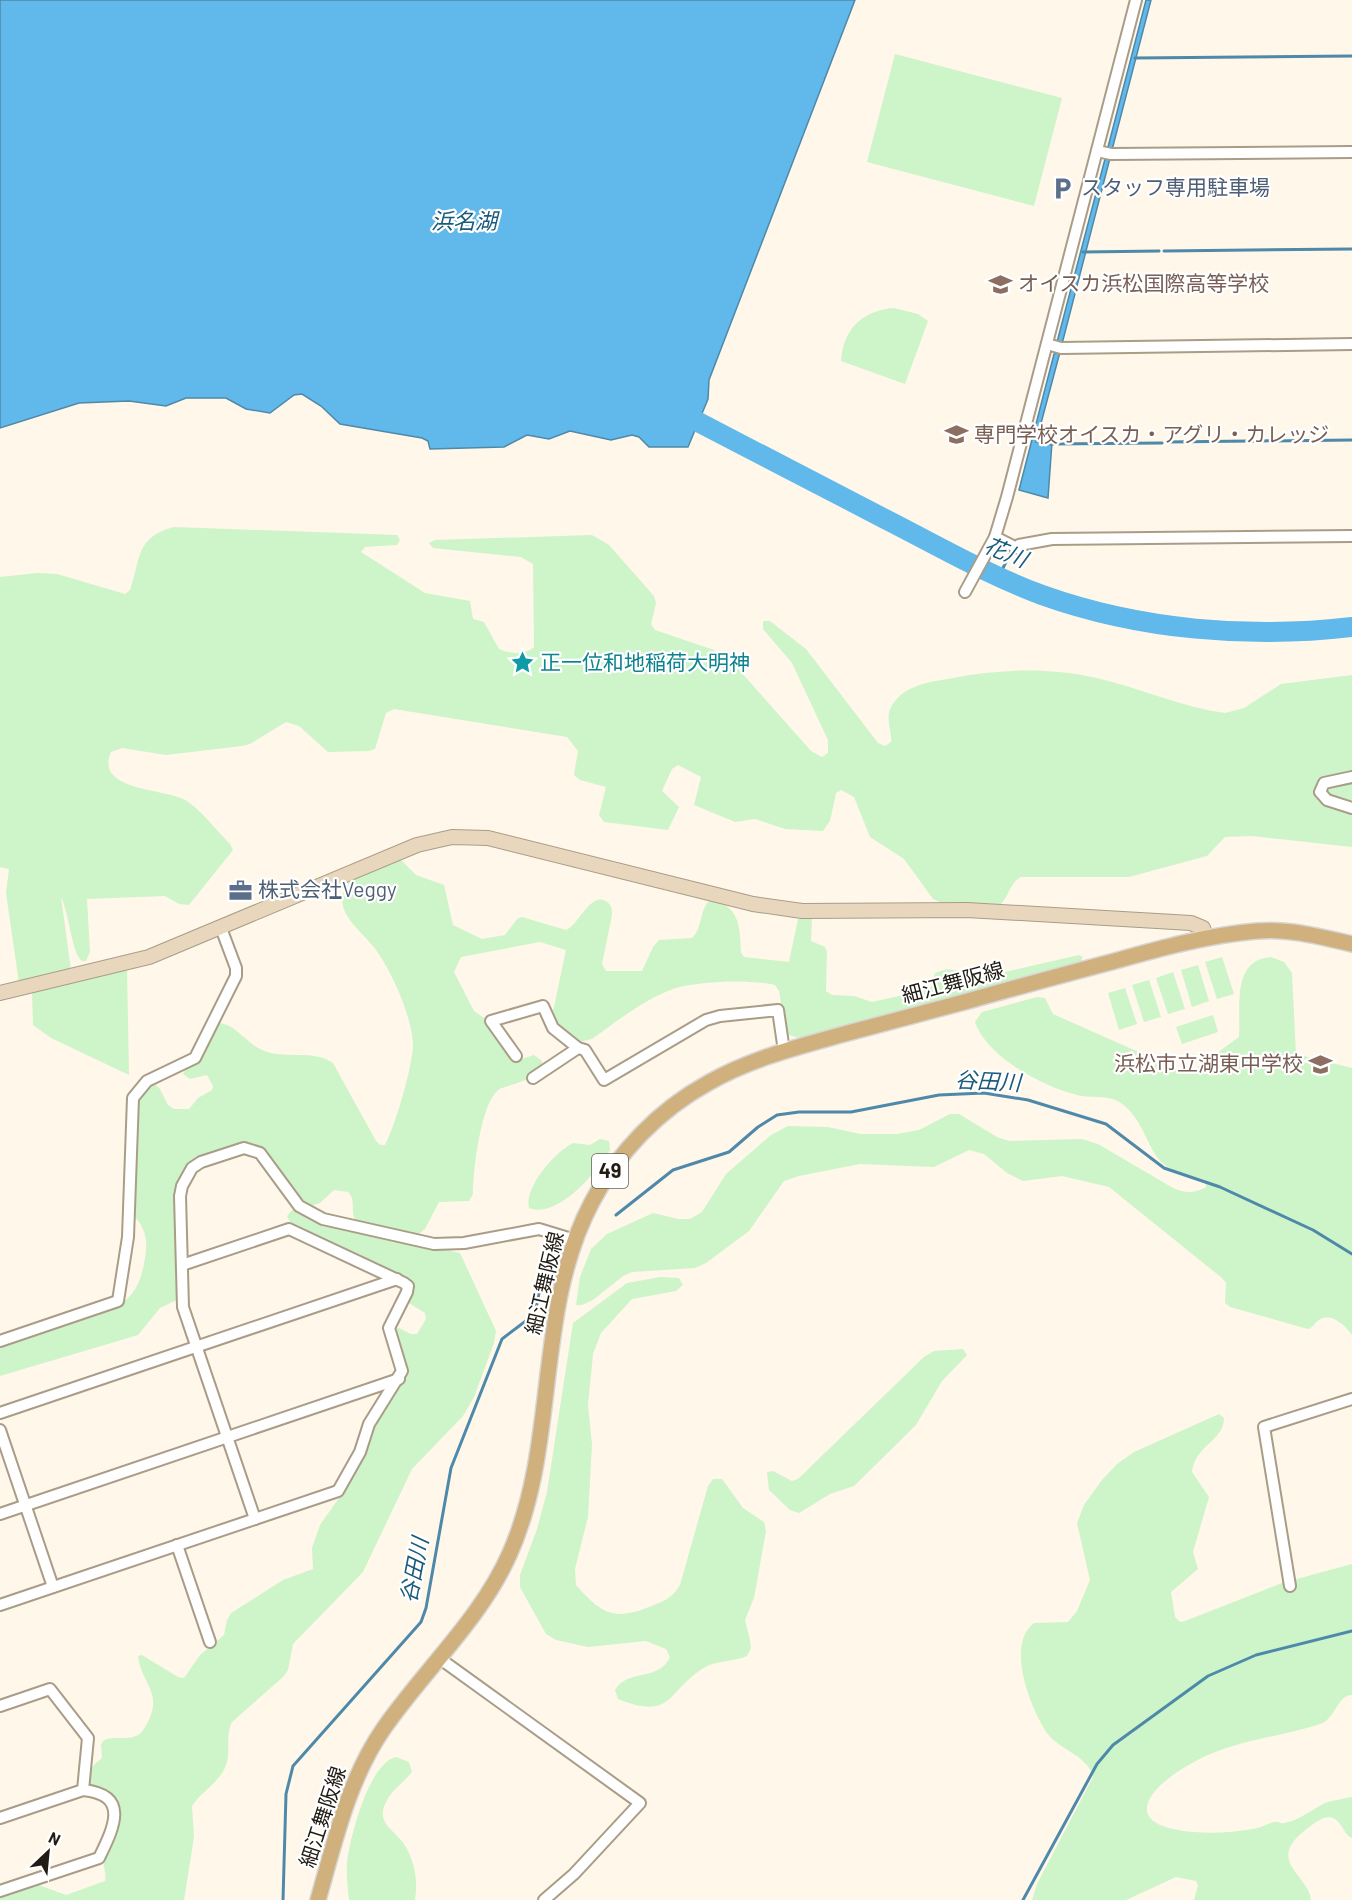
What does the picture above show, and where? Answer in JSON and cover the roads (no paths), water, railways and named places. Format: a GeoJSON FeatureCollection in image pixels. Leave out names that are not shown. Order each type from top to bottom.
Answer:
{"type":"FeatureCollection","features":[{"type":"Feature","properties":{"kind":"main road","name":"細江舞阪線"},"geometry":{"type":"LineString","coordinates":[[318,1900],[346,1804],[362,1764],[384,1728],[492,1589],[508,1557],[522,1524],[531,1489],[556,1311],[575,1240],[590,1204],[608,1174],[653,1122],[709,1082],[741,1066],[783,1051],[1146,952],[1208,939],[1266,931],[1352,944]]}},
{"type":"Feature","properties":{"kind":"street"},"geometry":{"type":"LineString","coordinates":[[965,592],[994,539],[1136,0]]}},
{"type":"Feature","properties":{"kind":"street"},"geometry":{"type":"LineString","coordinates":[[1097,151],[1111,154],[1352,152]]}},
{"type":"Feature","properties":{"kind":"street"},"geometry":{"type":"LineString","coordinates":[[1047,344],[1061,348],[1352,344]]}},
{"type":"Feature","properties":{"kind":"street"},"geometry":{"type":"LineString","coordinates":[[994,539],[1017,548],[1018,545],[1052,540],[1352,536]]}},
{"type":"Feature","properties":{"kind":"street"},"geometry":{"type":"LineString","coordinates":[[1352,777],[1324,783],[1320,792],[1327,800],[1352,808]]}},
{"type":"Feature","properties":{"kind":"street"},"geometry":{"type":"LineString","coordinates":[[0,993],[141,959],[221,928],[417,845],[435,840],[470,837],[506,842],[785,910],[967,910],[1191,923],[1203,928],[1208,939]]}},
{"type":"Feature","properties":{"kind":"street"},"geometry":{"type":"LineString","coordinates":[[0,1341],[117,1301],[128,1237],[133,1098],[147,1081],[188,1063],[201,1052],[209,1027],[236,976],[234,959],[221,928]]}},
{"type":"Feature","properties":{"kind":"street"},"geometry":{"type":"LineString","coordinates":[[516,1056],[491,1020],[543,1006],[552,1028],[578,1048],[585,1050],[604,1080],[713,1017],[778,1010],[783,1051]]}},
{"type":"Feature","properties":{"kind":"street"},"geometry":{"type":"LineString","coordinates":[[533,1078],[578,1048]]}},
{"type":"Feature","properties":{"kind":"street"},"geometry":{"type":"LineString","coordinates":[[255,1519],[183,1307],[180,1196],[186,1176],[201,1162],[244,1148],[260,1153],[299,1206],[323,1219],[434,1244],[464,1243],[539,1229],[575,1240]]}},
{"type":"Feature","properties":{"kind":"street"},"geometry":{"type":"LineString","coordinates":[[0,1605],[338,1491],[360,1452],[369,1424],[399,1379],[402,1362],[389,1328],[408,1286],[290,1229],[182,1265]]}},
{"type":"Feature","properties":{"kind":"street"},"geometry":{"type":"LineString","coordinates":[[0,1413],[397,1279]]}},
{"type":"Feature","properties":{"kind":"street"},"geometry":{"type":"LineString","coordinates":[[0,1514],[399,1379]]}},
{"type":"Feature","properties":{"kind":"street"},"geometry":{"type":"LineString","coordinates":[[1290,1586],[1264,1427],[1352,1399]]}},
{"type":"Feature","properties":{"kind":"street"},"geometry":{"type":"LineString","coordinates":[[0,1430],[53,1587]]}},
{"type":"Feature","properties":{"kind":"street"},"geometry":{"type":"LineString","coordinates":[[177,1545],[210,1642]]}},
{"type":"Feature","properties":{"kind":"street"},"geometry":{"type":"LineString","coordinates":[[439,1658],[640,1803],[574,1874],[544,1900]]}},
{"type":"Feature","properties":{"kind":"street"},"geometry":{"type":"LineString","coordinates":[[0,1706],[50,1689],[88,1738],[83,1790]]}},
{"type":"Feature","properties":{"kind":"street"},"geometry":{"type":"LineString","coordinates":[[0,1818],[83,1790],[97,1794],[114,1807],[115,1825],[99,1858],[0,1891]]}},
{"type":"Feature","properties":{"kind":"water","name":"浜名湖"},"geometry":{"type":"Polygon","coordinates":[[[0,0],[855,0],[709,380],[708,399],[688,447],[649,447],[639,437],[632,435],[611,440],[570,431],[549,439],[527,435],[504,447],[430,449],[428,441],[422,438],[340,424],[321,406],[302,394],[294,395],[270,413],[246,409],[226,398],[186,398],[166,406],[129,401],[79,403],[0,428],[0,0]]]}},
{"type":"Feature","properties":{"kind":"water"},"geometry":{"type":"Polygon","coordinates":[[[1146,0],[1151,0],[1112,150],[1108,147],[1146,0]]]}},
{"type":"Feature","properties":{"kind":"water"},"geometry":{"type":"Polygon","coordinates":[[[1110,158],[1062,344],[1057,342],[1105,159],[1110,158]]]}},
{"type":"Feature","properties":{"kind":"water"},"geometry":{"type":"Polygon","coordinates":[[[1060,352],[1036,442],[1052,442],[1048,498],[1019,490],[1054,354],[1060,352]]]}},
{"type":"Feature","properties":{"kind":"waterway"},"geometry":{"type":"LineString","coordinates":[[1135,58],[1352,56]]}},
{"type":"Feature","properties":{"kind":"waterway"},"geometry":{"type":"LineString","coordinates":[[1164,251],[1352,249]]}},
{"type":"Feature","properties":{"kind":"waterway"},"geometry":{"type":"LineString","coordinates":[[1083,252],[1159,251]]}},
{"type":"Feature","properties":{"kind":"waterway","name":"花川"},"geometry":{"type":"LineString","coordinates":[[677,411],[963,560],[1042,595],[1079,607],[1156,624],[1195,629],[1274,632],[1352,627]]}},
{"type":"Feature","properties":{"kind":"waterway"},"geometry":{"type":"LineString","coordinates":[[1167,442],[1352,440]]}},
{"type":"Feature","properties":{"kind":"waterway"},"geometry":{"type":"LineString","coordinates":[[1050,444],[1162,443]]}},
{"type":"Feature","properties":{"kind":"waterway"},"geometry":{"type":"LineString","coordinates":[[999,576],[1012,550]]}},
{"type":"Feature","properties":{"kind":"waterway","name":"谷田川"},"geometry":{"type":"LineString","coordinates":[[616,1215],[673,1170],[729,1152],[758,1127],[777,1115],[799,1112],[851,1112],[939,1095],[984,1093],[1028,1100],[1106,1124],[1164,1168],[1220,1187],[1313,1230],[1352,1254]]}},
{"type":"Feature","properties":{"kind":"waterway","name":"谷田川"},"geometry":{"type":"LineString","coordinates":[[283,1900],[286,1794],[293,1766],[421,1622],[426,1608],[451,1468],[502,1339],[535,1314],[545,1261]]}},
{"type":"Feature","properties":{"kind":"waterway"},"geometry":{"type":"LineString","coordinates":[[1023,1900],[1097,1764],[1113,1745],[1208,1676],[1256,1655],[1352,1631]]}},
{"type":"Feature","properties":{"kind":"place","name":"スタッフ専用駐車場"},"geometry":{"type":"Point","coordinates":[1063,188]}},
{"type":"Feature","properties":{"kind":"place","name":"オイスカ浜松国際高等学校"},"geometry":{"type":"Point","coordinates":[1000,284]}},
{"type":"Feature","properties":{"kind":"place","name":"専門学校オイスカ・アグリ・カレッジ"},"geometry":{"type":"Point","coordinates":[956,435]}},
{"type":"Feature","properties":{"kind":"place","name":"正一位和地稲荷大明神"},"geometry":{"type":"Point","coordinates":[522,663]}},
{"type":"Feature","properties":{"kind":"place","name":"株式会社Veggy"},"geometry":{"type":"Point","coordinates":[240,890]}},
{"type":"Feature","properties":{"kind":"place","name":"浜松市立湖東中学校"},"geometry":{"type":"Point","coordinates":[1321,1064]}}]}
